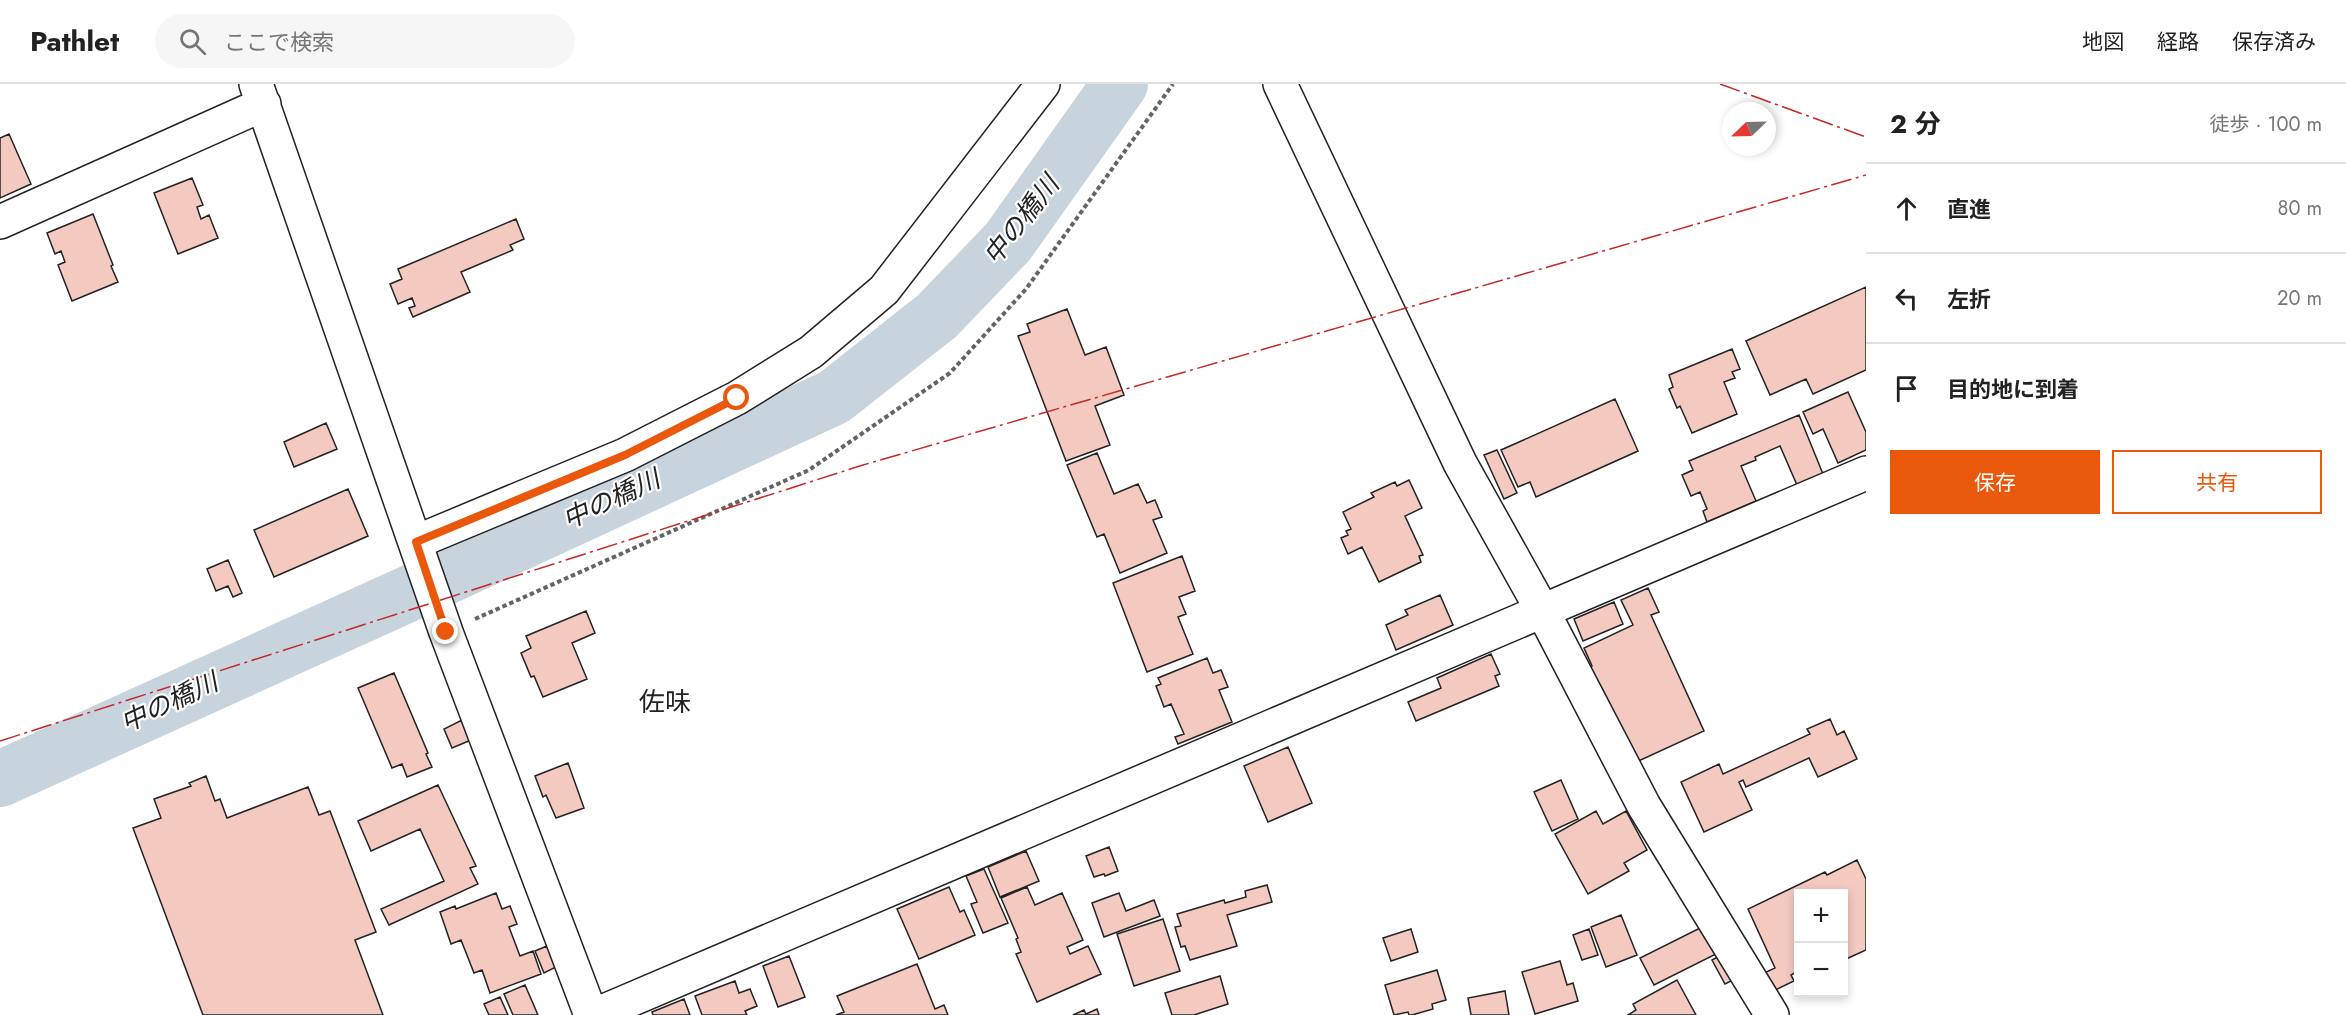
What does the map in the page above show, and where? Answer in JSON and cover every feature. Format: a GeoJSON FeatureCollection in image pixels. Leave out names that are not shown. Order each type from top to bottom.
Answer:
{"type":"FeatureCollection","features":[{"type":"Feature","properties":{"kind":"street"},"geometry":{"type":"LineString","coordinates":[[416,542],[625,455],[737,398],[810,352],[884,290],[1043,84]]}},
{"type":"Feature","properties":{"kind":"street"},"geometry":{"type":"LineString","coordinates":[[1280,84],[1460,463],[1542,610],[1644,806],[1772,1015]]}},
{"type":"Feature","properties":{"kind":"street"},"geometry":{"type":"LineString","coordinates":[[0,222],[260,94],[446,632],[593,1015],[1866,473]]}},
{"type":"Feature","properties":{"kind":"path"},"geometry":{"type":"LineString","coordinates":[[446,632],[809,470],[950,373],[1026,289],[1173,84]]}},
{"type":"Feature","properties":{"kind":"building"},"geometry":{"type":"Polygon","coordinates":[[[9,134],[31,184],[0,198],[0,138],[9,134]]]}},
{"type":"Feature","properties":{"kind":"building"},"geometry":{"type":"Polygon","coordinates":[[[192,178],[203,205],[197,207],[201,219],[209,215],[218,238],[178,254],[154,193],[192,178]]]}},
{"type":"Feature","properties":{"kind":"building"},"geometry":{"type":"Polygon","coordinates":[[[93,214],[118,282],[72,301],[58,265],[65,262],[61,251],[55,254],[47,233],[93,214]]]}},
{"type":"Feature","properties":{"kind":"building"},"geometry":{"type":"Polygon","coordinates":[[[516,219],[524,239],[510,245],[513,250],[461,272],[470,292],[413,317],[409,308],[415,306],[412,298],[398,304],[390,284],[402,279],[398,269],[516,219]]]}},
{"type":"Feature","properties":{"kind":"building"},"geometry":{"type":"Polygon","coordinates":[[[1866,287],[1866,370],[1813,394],[1806,379],[1770,395],[1746,341],[1866,287]]]}},
{"type":"Feature","properties":{"kind":"building"},"geometry":{"type":"Polygon","coordinates":[[[1067,309],[1085,355],[1106,347],[1124,395],[1095,406],[1110,445],[1066,461],[1018,336],[1030,332],[1027,324],[1067,309]]]}},
{"type":"Feature","properties":{"kind":"building"},"geometry":{"type":"Polygon","coordinates":[[[1732,349],[1740,369],[1732,372],[1735,378],[1724,382],[1737,414],[1692,433],[1680,406],[1677,408],[1669,389],[1673,387],[1669,375],[1732,349]]]}},
{"type":"Feature","properties":{"kind":"building"},"geometry":{"type":"Polygon","coordinates":[[[1848,392],[1866,432],[1866,450],[1838,463],[1823,429],[1813,434],[1803,412],[1848,392]]]}},
{"type":"Feature","properties":{"kind":"building"},"geometry":{"type":"Polygon","coordinates":[[[1615,399],[1638,451],[1536,497],[1530,482],[1518,487],[1501,450],[1615,399]]]}},
{"type":"Feature","properties":{"kind":"building"},"geometry":{"type":"Polygon","coordinates":[[[1799,415],[1823,474],[1797,485],[1780,446],[1741,466],[1756,501],[1707,522],[1703,511],[1707,509],[1700,492],[1691,496],[1682,475],[1693,470],[1689,461],[1799,415]]]}},
{"type":"Feature","properties":{"kind":"building"},"geometry":{"type":"Polygon","coordinates":[[[326,423],[337,449],[294,467],[284,442],[326,423]]]}},
{"type":"Feature","properties":{"kind":"building"},"geometry":{"type":"Polygon","coordinates":[[[1497,450],[1517,493],[1504,499],[1484,455],[1497,450]]]}},
{"type":"Feature","properties":{"kind":"building"},"geometry":{"type":"Polygon","coordinates":[[[1097,453],[1114,494],[1138,484],[1147,503],[1155,500],[1162,517],[1153,520],[1167,553],[1120,573],[1104,534],[1097,537],[1067,465],[1097,453]]]}},
{"type":"Feature","properties":{"kind":"building"},"geometry":{"type":"Polygon","coordinates":[[[1409,480],[1422,508],[1405,516],[1423,555],[1419,556],[1421,562],[1379,582],[1362,547],[1348,554],[1341,538],[1348,535],[1346,531],[1351,529],[1343,512],[1374,497],[1371,493],[1395,482],[1397,486],[1409,480]]]}},
{"type":"Feature","properties":{"kind":"building"},"geometry":{"type":"Polygon","coordinates":[[[348,489],[368,536],[274,577],[254,530],[348,489]]]}},
{"type":"Feature","properties":{"kind":"building"},"geometry":{"type":"Polygon","coordinates":[[[1182,556],[1195,591],[1179,597],[1186,614],[1178,617],[1193,654],[1147,672],[1113,583],[1182,556]]]}},
{"type":"Feature","properties":{"kind":"building"},"geometry":{"type":"Polygon","coordinates":[[[228,560],[242,593],[233,597],[228,586],[216,591],[207,569],[228,560]]]}},
{"type":"Feature","properties":{"kind":"building"},"geometry":{"type":"Polygon","coordinates":[[[1648,588],[1659,612],[1651,615],[1704,731],[1632,764],[1603,690],[1599,692],[1588,668],[1592,666],[1584,648],[1633,625],[1621,600],[1648,588]]]}},
{"type":"Feature","properties":{"kind":"building"},"geometry":{"type":"Polygon","coordinates":[[[1440,595],[1453,625],[1396,650],[1386,625],[1408,615],[1405,610],[1440,595]]]}},
{"type":"Feature","properties":{"kind":"building"},"geometry":{"type":"Polygon","coordinates":[[[1614,602],[1623,624],[1583,641],[1574,619],[1614,602]]]}},
{"type":"Feature","properties":{"kind":"building"},"geometry":{"type":"Polygon","coordinates":[[[586,611],[595,633],[572,643],[587,679],[543,697],[521,653],[531,648],[526,636],[586,611]]]}},
{"type":"Feature","properties":{"kind":"building"},"geometry":{"type":"Polygon","coordinates":[[[1491,654],[1500,674],[1495,676],[1499,686],[1416,721],[1408,702],[1441,688],[1437,678],[1491,654]]]}},
{"type":"Feature","properties":{"kind":"building"},"geometry":{"type":"Polygon","coordinates":[[[1207,658],[1213,673],[1221,670],[1228,687],[1219,690],[1232,722],[1178,744],[1175,737],[1184,734],[1171,704],[1164,707],[1156,686],[1161,684],[1158,678],[1207,658]]]}},
{"type":"Feature","properties":{"kind":"building"},"geometry":{"type":"Polygon","coordinates":[[[394,673],[432,767],[407,777],[402,764],[392,768],[358,688],[394,673]]]}},
{"type":"Feature","properties":{"kind":"building"},"geometry":{"type":"Polygon","coordinates":[[[1830,719],[1837,735],[1844,731],[1857,759],[1818,777],[1809,758],[1746,787],[1743,780],[1739,782],[1752,810],[1704,832],[1681,782],[1719,764],[1723,774],[1810,734],[1807,729],[1830,719]]]}},
{"type":"Feature","properties":{"kind":"building"},"geometry":{"type":"Polygon","coordinates":[[[462,720],[471,740],[452,748],[444,729],[462,720]]]}},
{"type":"Feature","properties":{"kind":"building"},"geometry":{"type":"Polygon","coordinates":[[[1288,747],[1312,803],[1268,822],[1244,766],[1288,747]]]}},
{"type":"Feature","properties":{"kind":"building"},"geometry":{"type":"Polygon","coordinates":[[[568,763],[584,808],[556,818],[546,795],[543,797],[535,776],[568,763]]]}},
{"type":"Feature","properties":{"kind":"building"},"geometry":{"type":"Polygon","coordinates":[[[206,776],[215,801],[220,799],[227,818],[308,787],[319,815],[330,811],[376,932],[355,940],[383,1015],[203,1015],[133,828],[161,818],[154,799],[191,786],[189,783],[206,776]]]}},
{"type":"Feature","properties":{"kind":"building"},"geometry":{"type":"Polygon","coordinates":[[[1561,780],[1578,819],[1552,831],[1534,792],[1561,780]]]}},
{"type":"Feature","properties":{"kind":"building"},"geometry":{"type":"Polygon","coordinates":[[[438,785],[476,866],[470,868],[478,884],[389,925],[381,909],[444,881],[420,829],[371,851],[358,821],[438,785]]]}},
{"type":"Feature","properties":{"kind":"building"},"geometry":{"type":"Polygon","coordinates":[[[1596,811],[1603,824],[1626,811],[1647,850],[1624,863],[1629,871],[1588,894],[1555,834],[1596,811]]]}},
{"type":"Feature","properties":{"kind":"building"},"geometry":{"type":"Polygon","coordinates":[[[1109,847],[1118,871],[1094,877],[1086,856],[1109,847]]]}},
{"type":"Feature","properties":{"kind":"building"},"geometry":{"type":"Polygon","coordinates":[[[1026,851],[1039,881],[1000,897],[988,867],[1026,851]]]}},
{"type":"Feature","properties":{"kind":"building"},"geometry":{"type":"Polygon","coordinates":[[[1857,860],[1866,879],[1866,950],[1848,958],[1848,889],[1794,889],[1794,973],[1791,975],[1794,981],[1769,993],[1760,975],[1775,968],[1748,909],[1825,872],[1827,875],[1857,860]]]}},
{"type":"Feature","properties":{"kind":"building"},"geometry":{"type":"Polygon","coordinates":[[[984,869],[1008,923],[983,933],[971,904],[977,902],[966,876],[984,869]]]}},
{"type":"Feature","properties":{"kind":"building"},"geometry":{"type":"Polygon","coordinates":[[[1267,885],[1272,902],[1227,915],[1237,946],[1190,960],[1185,946],[1181,947],[1175,927],[1181,926],[1177,914],[1224,900],[1225,903],[1246,897],[1245,891],[1267,885]]]}},
{"type":"Feature","properties":{"kind":"building"},"geometry":{"type":"Polygon","coordinates":[[[949,887],[960,912],[964,910],[975,935],[919,959],[897,909],[949,887]]]}},
{"type":"Feature","properties":{"kind":"building"},"geometry":{"type":"Polygon","coordinates":[[[1027,887],[1035,905],[1062,893],[1083,940],[1067,947],[1070,954],[1088,946],[1101,974],[1037,1002],[1016,954],[1021,952],[1016,939],[1018,938],[1001,898],[1027,887]]]}},
{"type":"Feature","properties":{"kind":"building"},"geometry":{"type":"Polygon","coordinates":[[[496,893],[502,909],[510,906],[517,924],[509,927],[520,956],[533,951],[541,974],[490,993],[482,970],[474,973],[461,940],[451,944],[440,912],[455,906],[456,909],[496,893]]]}},
{"type":"Feature","properties":{"kind":"building"},"geometry":{"type":"Polygon","coordinates":[[[1119,893],[1126,911],[1154,900],[1160,916],[1104,937],[1092,903],[1119,893]]]}},
{"type":"Feature","properties":{"kind":"building"},"geometry":{"type":"Polygon","coordinates":[[[1621,915],[1637,955],[1606,967],[1591,927],[1621,915]]]}},
{"type":"Feature","properties":{"kind":"building"},"geometry":{"type":"Polygon","coordinates":[[[1163,919],[1180,971],[1134,986],[1117,934],[1163,919]]]}},
{"type":"Feature","properties":{"kind":"building"},"geometry":{"type":"Polygon","coordinates":[[[1706,925],[1720,952],[1654,985],[1640,958],[1706,925]]]}},
{"type":"Feature","properties":{"kind":"building"},"geometry":{"type":"Polygon","coordinates":[[[1411,929],[1418,952],[1391,961],[1383,938],[1411,929]]]}},
{"type":"Feature","properties":{"kind":"building"},"geometry":{"type":"Polygon","coordinates":[[[1589,929],[1598,955],[1582,960],[1573,935],[1589,929]]]}},
{"type":"Feature","properties":{"kind":"building"},"geometry":{"type":"Polygon","coordinates":[[[547,946],[556,967],[544,973],[535,951],[547,946]]]}},
{"type":"Feature","properties":{"kind":"building"},"geometry":{"type":"Polygon","coordinates":[[[1724,953],[1737,978],[1725,984],[1712,960],[1724,953]]]}},
{"type":"Feature","properties":{"kind":"building"},"geometry":{"type":"Polygon","coordinates":[[[789,956],[805,997],[778,1007],[763,966],[789,956]]]}},
{"type":"Feature","properties":{"kind":"building"},"geometry":{"type":"Polygon","coordinates":[[[1560,961],[1567,985],[1573,983],[1578,1001],[1535,1014],[1522,972],[1560,961]]]}},
{"type":"Feature","properties":{"kind":"building"},"geometry":{"type":"Polygon","coordinates":[[[917,964],[935,1009],[944,1005],[948,1015],[836,1015],[844,1012],[837,996],[917,964]]]}},
{"type":"Feature","properties":{"kind":"building"},"geometry":{"type":"Polygon","coordinates":[[[1437,970],[1446,1000],[1432,1004],[1433,1009],[1412,1015],[1408,1012],[1394,1015],[1385,985],[1437,970]]]}},
{"type":"Feature","properties":{"kind":"building"},"geometry":{"type":"Polygon","coordinates":[[[1220,976],[1228,1004],[1194,1015],[1172,1015],[1165,993],[1220,976]]]}},
{"type":"Feature","properties":{"kind":"building"},"geometry":{"type":"Polygon","coordinates":[[[1677,980],[1696,1015],[1628,1015],[1636,1010],[1633,1004],[1677,980]]]}},
{"type":"Feature","properties":{"kind":"building"},"geometry":{"type":"Polygon","coordinates":[[[735,981],[739,993],[750,989],[757,1006],[745,1011],[747,1015],[702,1015],[695,996],[735,981]]]}},
{"type":"Feature","properties":{"kind":"building"},"geometry":{"type":"Polygon","coordinates":[[[525,985],[538,1015],[513,1015],[504,994],[525,985]]]}},
{"type":"Feature","properties":{"kind":"building"},"geometry":{"type":"Polygon","coordinates":[[[1505,991],[1509,1015],[1471,1015],[1468,998],[1505,991]]]}},
{"type":"Feature","properties":{"kind":"building"},"geometry":{"type":"Polygon","coordinates":[[[500,997],[508,1015],[489,1015],[484,1004],[500,997]]]}},
{"type":"Feature","properties":{"kind":"building"},"geometry":{"type":"Polygon","coordinates":[[[684,999],[690,1015],[653,1015],[652,1012],[684,999]]]}},
{"type":"Feature","properties":{"kind":"building"},"geometry":{"type":"Polygon","coordinates":[[[1097,1009],[1099,1015],[1073,1015],[1084,1010],[1086,1014],[1097,1009]]]}},
{"type":"Feature","properties":{"kind":"waterway","name":"中の橋川"},"geometry":{"type":"LineString","coordinates":[[0,779],[441,579],[834,397],[937,316],[1008,242],[1120,84]]}},
{"type":"Feature","properties":{"kind":"power"},"geometry":{"type":"LineString","coordinates":[[1720,84],[1866,137]]}},
{"type":"Feature","properties":{"kind":"power"},"geometry":{"type":"LineString","coordinates":[[0,741],[863,465],[1866,175]]}},
{"type":"Feature","properties":{"kind":"district","name":"佐味"},"geometry":{"type":"Point","coordinates":[665,702]}},
{"type":"Feature","properties":{"kind":"route"},"geometry":{"type":"LineString","coordinates":[[446,632],[416,542],[625,455],[737,398]]}}]}
